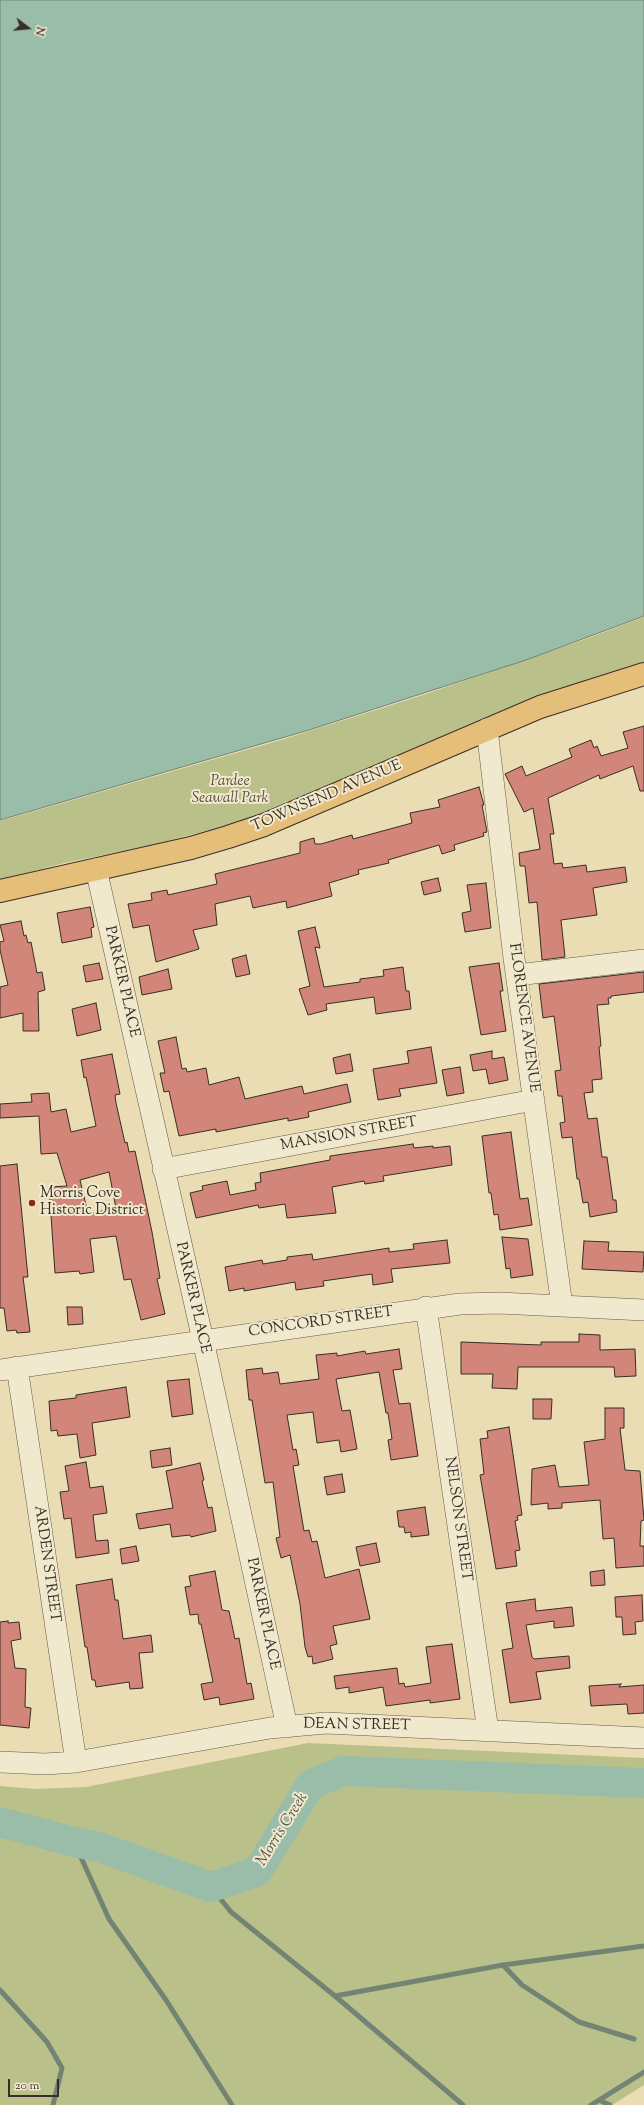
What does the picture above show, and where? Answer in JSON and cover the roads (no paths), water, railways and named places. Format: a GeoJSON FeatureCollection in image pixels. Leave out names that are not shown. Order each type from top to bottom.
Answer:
{"type":"FeatureCollection","features":[{"type":"Feature","properties":{"kind":"main road","name":"TOWNSEND AVENUE"},"geometry":{"type":"LineString","coordinates":[[0,891],[191,848],[264,825],[540,708],[644,674]]}},
{"type":"Feature","properties":{"kind":"street","name":"FLORENCE AVENUE"},"geometry":{"type":"LineString","coordinates":[[487,730],[517,975],[562,1306]]}},
{"type":"Feature","properties":{"kind":"street","name":"PARKER PLACE"},"geometry":{"type":"LineString","coordinates":[[96,869],[287,1727]]}},
{"type":"Feature","properties":{"kind":"street"},"geometry":{"type":"LineString","coordinates":[[517,975],[644,960]]}},
{"type":"Feature","properties":{"kind":"street","name":"MANSION STREET"},"geometry":{"type":"LineString","coordinates":[[163,1169],[534,1100]]}},
{"type":"Feature","properties":{"kind":"street","name":"CONCORD STREET"},"geometry":{"type":"LineString","coordinates":[[9,1368],[426,1307],[499,1303],[644,1310]]}},
{"type":"Feature","properties":{"kind":"street","name":"NELSON STREET"},"geometry":{"type":"LineString","coordinates":[[426,1307],[488,1731]]}},
{"type":"Feature","properties":{"kind":"street","name":"ARDEN STREET"},"geometry":{"type":"LineString","coordinates":[[9,1368],[76,1762]]}},
{"type":"Feature","properties":{"kind":"street","name":"DEAN STREET"},"geometry":{"type":"LineString","coordinates":[[0,1762],[45,1764],[76,1762],[287,1727],[350,1724],[644,1738]]}},
{"type":"Feature","properties":{"kind":"waterway","name":"Morris Creek"},"geometry":{"type":"LineString","coordinates":[[0,1822],[74,1842],[99,1847],[211,1887],[257,1872],[311,1784],[344,1771],[644,1783]]}},
{"type":"Feature","properties":{"kind":"waterway"},"geometry":{"type":"LineString","coordinates":[[74,1842],[109,1919],[166,2000],[232,2105]]}},
{"type":"Feature","properties":{"kind":"waterway"},"geometry":{"type":"LineString","coordinates":[[211,1887],[231,1912],[335,1996],[463,2105]]}},
{"type":"Feature","properties":{"kind":"waterway"},"geometry":{"type":"LineString","coordinates":[[335,1996],[503,1965],[644,1946]]}},
{"type":"Feature","properties":{"kind":"waterway"},"geometry":{"type":"LineString","coordinates":[[503,1965],[522,1985],[579,2022],[634,2039]]}},
{"type":"Feature","properties":{"kind":"waterway"},"geometry":{"type":"LineString","coordinates":[[0,1990],[47,2042],[62,2068],[53,2105]]}},
{"type":"Feature","properties":{"kind":"waterway"},"geometry":{"type":"LineString","coordinates":[[591,2105],[644,2072]]}},
{"type":"Feature","properties":{"kind":"waterway"},"geometry":{"type":"LineString","coordinates":[[599,2100],[610,2105]]}},
{"type":"Feature","properties":{"kind":"place","name":"Morris Cove Historic District"},"geometry":{"type":"Point","coordinates":[32,1203]}},
{"type":"Feature","properties":{"kind":"park label","name":"Pardee Seawall Park"},"geometry":{"type":"Point","coordinates":[230,790]}}]}
